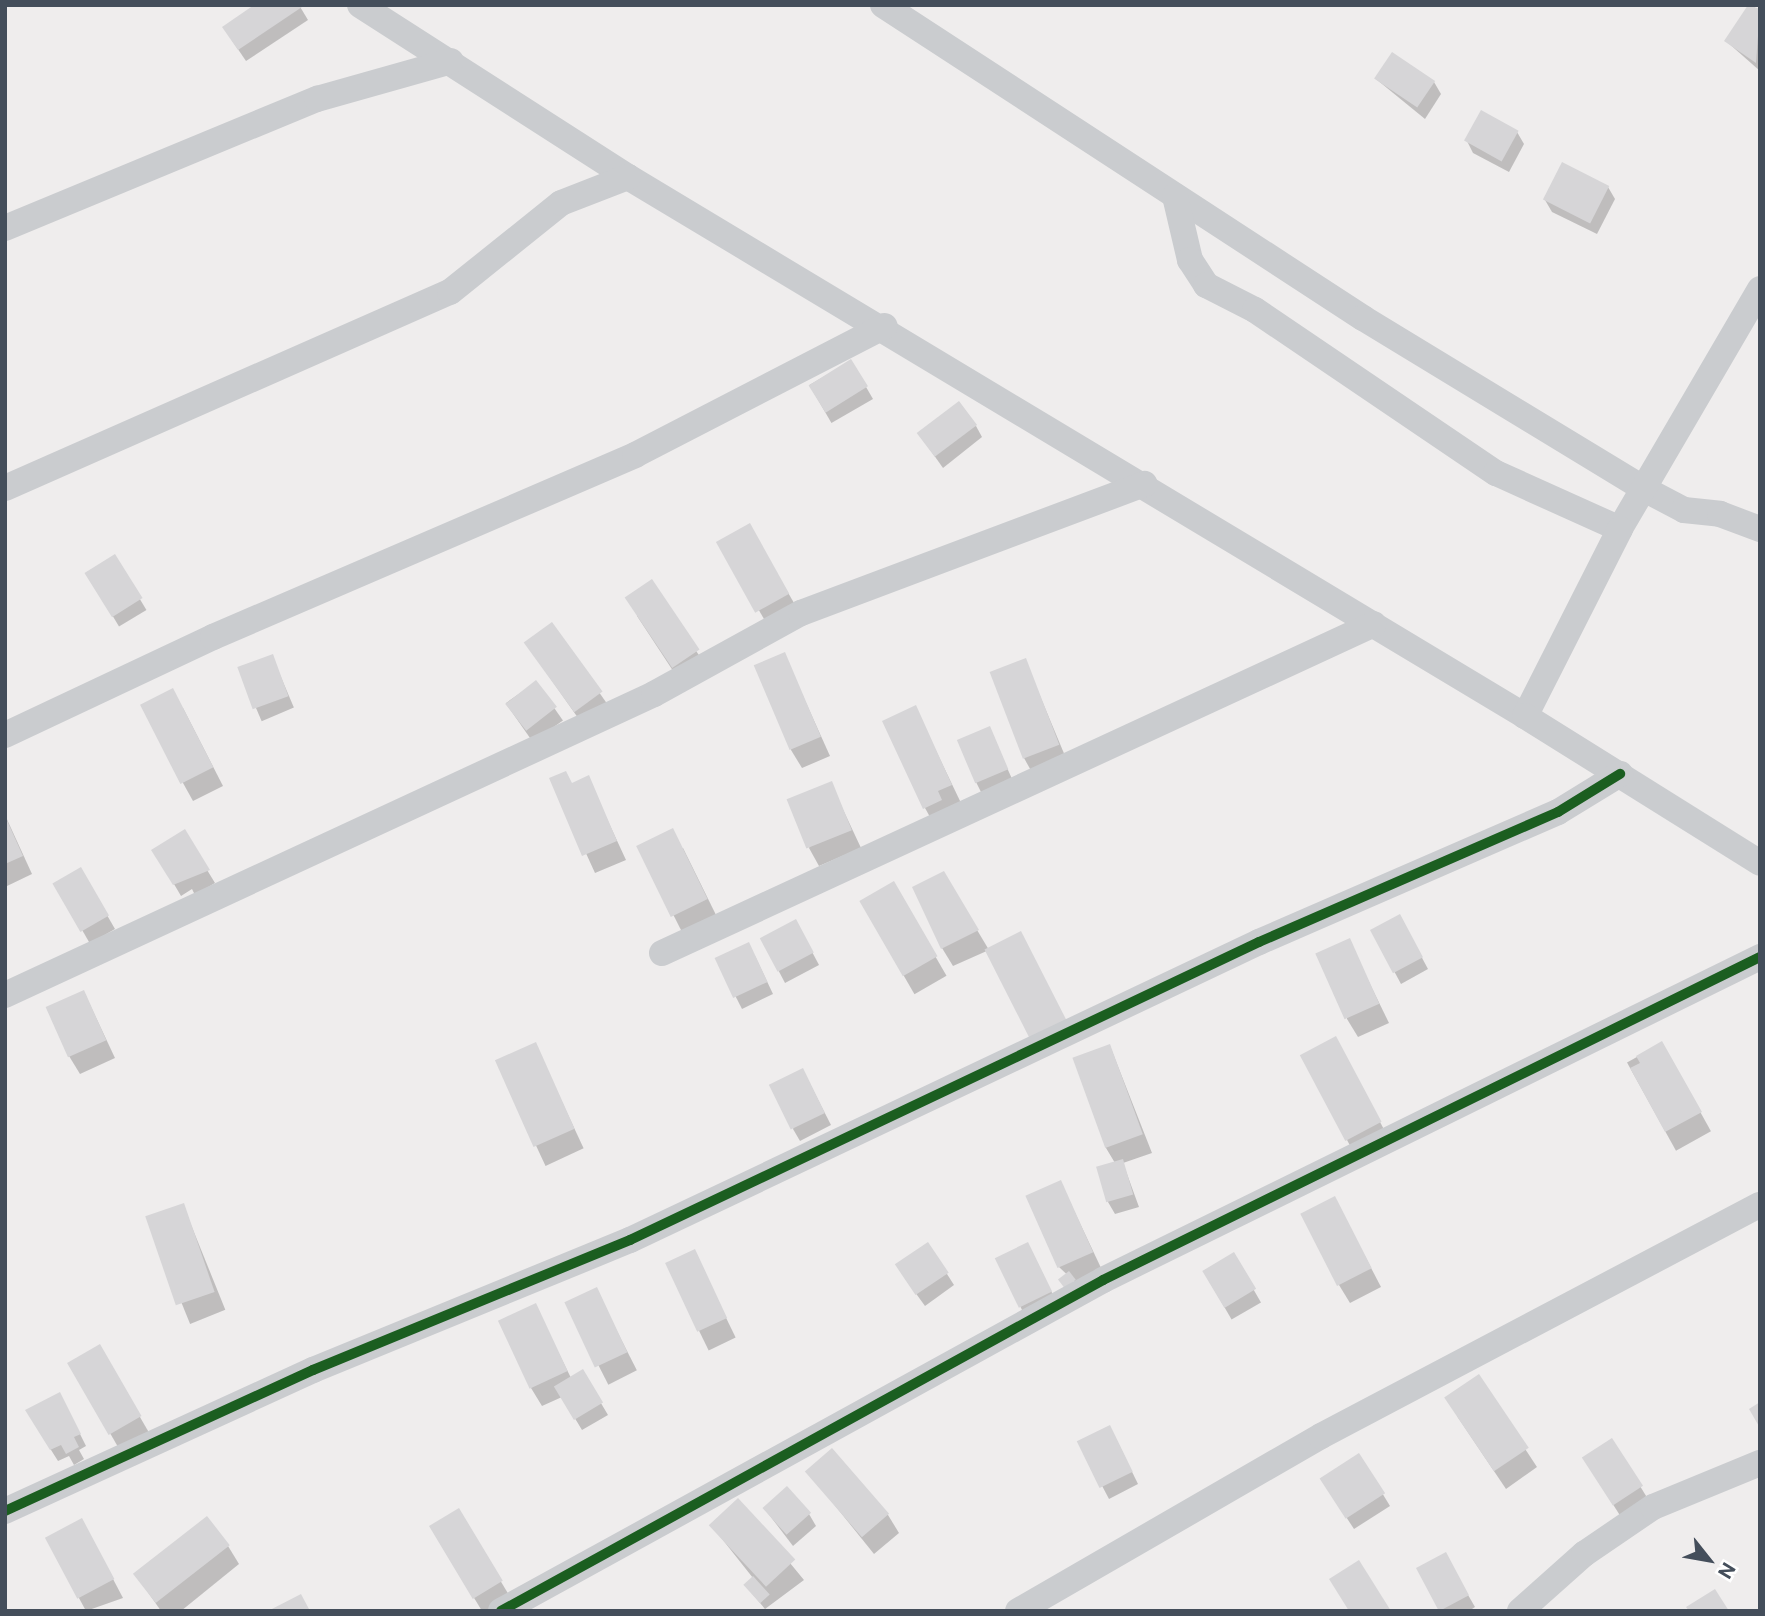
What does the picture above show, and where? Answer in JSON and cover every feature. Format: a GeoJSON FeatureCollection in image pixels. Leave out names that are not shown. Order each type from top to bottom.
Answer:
{"type":"FeatureCollection","features":[{"type":"Feature","properties":{"kind":"street"},"geometry":{"type":"LineString","coordinates":[[360,5],[628,177],[885,326],[1620,774],[1760,863]]}},
{"type":"Feature","properties":{"kind":"street"},"geometry":{"type":"LineString","coordinates":[[883,5],[1175,196],[1646,490],[1684,510],[1728,516],[1760,529]]}},
{"type":"Feature","properties":{"kind":"street"},"geometry":{"type":"LineString","coordinates":[[5,228],[317,99],[451,61]]}},
{"type":"Feature","properties":{"kind":"street"},"geometry":{"type":"LineString","coordinates":[[5,488],[450,292],[561,203],[628,177]]}},
{"type":"Feature","properties":{"kind":"street"},"geometry":{"type":"LineString","coordinates":[[1175,196],[1190,260],[1206,285],[1255,310],[1496,473],[1620,529]]}},
{"type":"Feature","properties":{"kind":"street"},"geometry":{"type":"LineString","coordinates":[[1525,716],[1620,529],[1646,490],[1760,289]]}},
{"type":"Feature","properties":{"kind":"street"},"geometry":{"type":"LineString","coordinates":[[5,735],[213,637],[635,455],[885,326]]}},
{"type":"Feature","properties":{"kind":"street"},"geometry":{"type":"LineString","coordinates":[[5,995],[654,694],[801,614],[1145,484]]}},
{"type":"Feature","properties":{"kind":"street"},"geometry":{"type":"LineString","coordinates":[[662,953],[1374,624]]}},
{"type":"Feature","properties":{"kind":"street"},"geometry":{"type":"LineString","coordinates":[[5,1511],[313,1370],[630,1240],[1259,942],[1558,812],[1620,774]]}},
{"type":"Feature","properties":{"kind":"street"},"geometry":{"type":"LineString","coordinates":[[501,1611],[1103,1280],[1760,957]]}},
{"type":"Feature","properties":{"kind":"street"},"geometry":{"type":"LineString","coordinates":[[1018,1611],[1321,1436],[1760,1205]]}},
{"type":"Feature","properties":{"kind":"street"},"geometry":{"type":"LineString","coordinates":[[1520,1611],[1584,1554],[1653,1507],[1760,1463]]}},
{"type":"Feature","properties":{"kind":"building"},"geometry":{"type":"Polygon","coordinates":[[[254,5],[302,7],[238,50],[222,27],[254,5]]]}},
{"type":"Feature","properties":{"kind":"building"},"geometry":{"type":"Polygon","coordinates":[[[1748,5],[1760,9],[1756,63],[1724,41],[1748,5]]]}},
{"type":"Feature","properties":{"kind":"building"},"geometry":{"type":"Polygon","coordinates":[[[1392,52],[1435,81],[1417,108],[1374,79],[1392,52]]]}},
{"type":"Feature","properties":{"kind":"building"},"geometry":{"type":"Polygon","coordinates":[[[1481,110],[1519,131],[1502,161],[1464,141],[1481,110]]]}},
{"type":"Feature","properties":{"kind":"building"},"geometry":{"type":"Polygon","coordinates":[[[1562,162],[1609,186],[1590,223],[1543,199],[1562,162]]]}},
{"type":"Feature","properties":{"kind":"building"},"geometry":{"type":"Polygon","coordinates":[[[851,359],[868,386],[826,413],[809,385],[851,359]]]}},
{"type":"Feature","properties":{"kind":"building"},"geometry":{"type":"Polygon","coordinates":[[[959,401],[977,425],[935,457],[917,433],[959,401]]]}},
{"type":"Feature","properties":{"kind":"building"},"geometry":{"type":"Polygon","coordinates":[[[750,523],[789,594],[755,613],[716,542],[750,523]]]}},
{"type":"Feature","properties":{"kind":"building"},"geometry":{"type":"Polygon","coordinates":[[[115,554],[143,598],[112,617],[84,573],[115,554]]]}},
{"type":"Feature","properties":{"kind":"building"},"geometry":{"type":"Polygon","coordinates":[[[652,579],[700,649],[672,668],[625,597],[652,579]]]}},
{"type":"Feature","properties":{"kind":"building"},"geometry":{"type":"Polygon","coordinates":[[[552,622],[603,692],[574,712],[524,643],[552,622]]]}},
{"type":"Feature","properties":{"kind":"building"},"geometry":{"type":"Polygon","coordinates":[[[785,652],[821,737],[790,750],[754,665],[785,652]]]}},
{"type":"Feature","properties":{"kind":"building"},"geometry":{"type":"Polygon","coordinates":[[[273,654],[288,696],[253,709],[237,667],[273,654]]]}},
{"type":"Feature","properties":{"kind":"building"},"geometry":{"type":"Polygon","coordinates":[[[1026,658],[1059,745],[1023,759],[990,672],[1026,658]]]}},
{"type":"Feature","properties":{"kind":"building"},"geometry":{"type":"Polygon","coordinates":[[[536,680],[557,707],[526,731],[505,704],[536,680]]]}},
{"type":"Feature","properties":{"kind":"building"},"geometry":{"type":"Polygon","coordinates":[[[173,688],[213,767],[180,784],[140,705],[173,688]]]}},
{"type":"Feature","properties":{"kind":"building"},"geometry":{"type":"Polygon","coordinates":[[[916,705],[952,785],[938,791],[942,800],[923,809],[882,721],[916,705]]]}},
{"type":"Feature","properties":{"kind":"building"},"geometry":{"type":"Polygon","coordinates":[[[990,726],[1008,769],[975,783],[957,740],[990,726]]]}},
{"type":"Feature","properties":{"kind":"building"},"geometry":{"type":"Polygon","coordinates":[[[566,771],[572,783],[589,775],[617,841],[582,856],[549,778],[566,771]]]}},
{"type":"Feature","properties":{"kind":"building"},"geometry":{"type":"Polygon","coordinates":[[[832,781],[852,830],[806,848],[787,799],[832,781]]]}},
{"type":"Feature","properties":{"kind":"building"},"geometry":{"type":"Polygon","coordinates":[[[5,816],[23,856],[5,864],[5,816]]]}},
{"type":"Feature","properties":{"kind":"building"},"geometry":{"type":"Polygon","coordinates":[[[673,828],[708,899],[671,917],[636,846],[673,828]]]}},
{"type":"Feature","properties":{"kind":"building"},"geometry":{"type":"Polygon","coordinates":[[[185,829],[210,870],[173,885],[151,850],[185,829]]]}},
{"type":"Feature","properties":{"kind":"building"},"geometry":{"type":"Polygon","coordinates":[[[81,867],[109,915],[80,932],[52,884],[81,867]]]}},
{"type":"Feature","properties":{"kind":"building"},"geometry":{"type":"Polygon","coordinates":[[[944,871],[979,930],[941,949],[912,887],[944,871]]]}},
{"type":"Feature","properties":{"kind":"building"},"geometry":{"type":"Polygon","coordinates":[[[894,881],[938,956],[903,976],[859,901],[894,881]]]}},
{"type":"Feature","properties":{"kind":"building"},"geometry":{"type":"Polygon","coordinates":[[[1400,914],[1423,957],[1393,973],[1370,930],[1400,914]]]}},
{"type":"Feature","properties":{"kind":"building"},"geometry":{"type":"Polygon","coordinates":[[[796,919],[814,953],[778,972],[760,938],[796,919]]]}},
{"type":"Feature","properties":{"kind":"building"},"geometry":{"type":"Polygon","coordinates":[[[1021,931],[1068,1023],[1031,1041],[984,950],[1021,931]]]}},
{"type":"Feature","properties":{"kind":"building"},"geometry":{"type":"Polygon","coordinates":[[[1350,938],[1379,1004],[1345,1019],[1315,953],[1350,938]]]}},
{"type":"Feature","properties":{"kind":"building"},"geometry":{"type":"Polygon","coordinates":[[[749,942],[768,982],[733,998],[715,958],[749,942]]]}},
{"type":"Feature","properties":{"kind":"building"},"geometry":{"type":"Polygon","coordinates":[[[84,990],[106,1040],[68,1057],[46,1007],[84,990]]]}},
{"type":"Feature","properties":{"kind":"building"},"geometry":{"type":"Polygon","coordinates":[[[1336,1036],[1382,1122],[1345,1141],[1300,1055],[1336,1036]]]}},
{"type":"Feature","properties":{"kind":"building"},"geometry":{"type":"Polygon","coordinates":[[[1662,1041],[1702,1112],[1665,1132],[1630,1068],[1640,1063],[1636,1056],[1662,1041]]]}},
{"type":"Feature","properties":{"kind":"building"},"geometry":{"type":"Polygon","coordinates":[[[536,1042],[575,1129],[534,1147],[495,1060],[536,1042]]]}},
{"type":"Feature","properties":{"kind":"building"},"geometry":{"type":"Polygon","coordinates":[[[1110,1044],[1143,1134],[1105,1148],[1072,1058],[1110,1044]]]}},
{"type":"Feature","properties":{"kind":"building"},"geometry":{"type":"Polygon","coordinates":[[[803,1068],[825,1113],[791,1130],[769,1085],[803,1068]]]}},
{"type":"Feature","properties":{"kind":"building"},"geometry":{"type":"Polygon","coordinates":[[[1123,1159],[1133,1195],[1106,1202],[1096,1167],[1123,1159]]]}},
{"type":"Feature","properties":{"kind":"building"},"geometry":{"type":"Polygon","coordinates":[[[1061,1180],[1093,1252],[1058,1268],[1025,1196],[1061,1180]]]}},
{"type":"Feature","properties":{"kind":"building"},"geometry":{"type":"Polygon","coordinates":[[[1335,1196],[1372,1268],[1337,1286],[1300,1214],[1335,1196]]]}},
{"type":"Feature","properties":{"kind":"building"},"geometry":{"type":"Polygon","coordinates":[[[184,1203],[215,1292],[176,1305],[145,1216],[184,1203]]]}},
{"type":"Feature","properties":{"kind":"building"},"geometry":{"type":"Polygon","coordinates":[[[928,1242],[949,1273],[916,1295],[895,1264],[928,1242]]]}},
{"type":"Feature","properties":{"kind":"building"},"geometry":{"type":"Polygon","coordinates":[[[1028,1242],[1052,1291],[1019,1308],[995,1258],[1028,1242]]]}},
{"type":"Feature","properties":{"kind":"building"},"geometry":{"type":"Polygon","coordinates":[[[695,1249],[727,1318],[697,1332],[665,1263],[695,1249]]]}},
{"type":"Feature","properties":{"kind":"building"},"geometry":{"type":"Polygon","coordinates":[[[1234,1252],[1256,1289],[1224,1308],[1202,1271],[1234,1252]]]}},
{"type":"Feature","properties":{"kind":"building"},"geometry":{"type":"Polygon","coordinates":[[[1069,1271],[1076,1280],[1065,1288],[1058,1280],[1069,1271]]]}},
{"type":"Feature","properties":{"kind":"building"},"geometry":{"type":"Polygon","coordinates":[[[597,1287],[627,1352],[595,1367],[564,1302],[597,1287]]]}},
{"type":"Feature","properties":{"kind":"building"},"geometry":{"type":"Polygon","coordinates":[[[536,1303],[568,1371],[530,1389],[498,1321],[536,1303]]]}},
{"type":"Feature","properties":{"kind":"building"},"geometry":{"type":"Polygon","coordinates":[[[100,1344],[142,1416],[109,1435],[67,1363],[100,1344]]]}},
{"type":"Feature","properties":{"kind":"building"},"geometry":{"type":"Polygon","coordinates":[[[583,1369],[603,1402],[574,1420],[554,1387],[583,1369]]]}},
{"type":"Feature","properties":{"kind":"building"},"geometry":{"type":"Polygon","coordinates":[[[1479,1374],[1529,1448],[1494,1471],[1444,1397],[1479,1374]]]}},
{"type":"Feature","properties":{"kind":"building"},"geometry":{"type":"Polygon","coordinates":[[[60,1392],[81,1434],[74,1437],[79,1447],[66,1454],[61,1445],[50,1450],[25,1410],[60,1392]]]}},
{"type":"Feature","properties":{"kind":"building"},"geometry":{"type":"Polygon","coordinates":[[[1760,1402],[1760,1428],[1749,1409],[1760,1402]]]}},
{"type":"Feature","properties":{"kind":"building"},"geometry":{"type":"Polygon","coordinates":[[[1110,1425],[1133,1472],[1100,1488],[1077,1441],[1110,1425]]]}},
{"type":"Feature","properties":{"kind":"building"},"geometry":{"type":"Polygon","coordinates":[[[1612,1438],[1643,1486],[1613,1505],[1582,1458],[1612,1438]]]}},
{"type":"Feature","properties":{"kind":"building"},"geometry":{"type":"Polygon","coordinates":[[[832,1448],[889,1514],[862,1537],[805,1472],[832,1448]]]}},
{"type":"Feature","properties":{"kind":"building"},"geometry":{"type":"Polygon","coordinates":[[[1359,1453],[1385,1493],[1346,1519],[1320,1479],[1359,1453]]]}},
{"type":"Feature","properties":{"kind":"building"},"geometry":{"type":"Polygon","coordinates":[[[787,1486],[811,1513],[787,1535],[762,1508],[787,1486]]]}},
{"type":"Feature","properties":{"kind":"building"},"geometry":{"type":"Polygon","coordinates":[[[738,1498],[795,1559],[766,1587],[709,1525],[738,1498]]]}},
{"type":"Feature","properties":{"kind":"building"},"geometry":{"type":"Polygon","coordinates":[[[459,1508],[503,1581],[473,1599],[429,1526],[459,1508]]]}},
{"type":"Feature","properties":{"kind":"building"},"geometry":{"type":"Polygon","coordinates":[[[207,1516],[230,1545],[156,1603],[133,1574],[207,1516]]]}},
{"type":"Feature","properties":{"kind":"building"},"geometry":{"type":"Polygon","coordinates":[[[82,1518],[114,1579],[77,1599],[45,1538],[82,1518]]]}},
{"type":"Feature","properties":{"kind":"building"},"geometry":{"type":"Polygon","coordinates":[[[1446,1552],[1469,1595],[1439,1611],[1416,1568],[1446,1552]]]}},
{"type":"Feature","properties":{"kind":"building"},"geometry":{"type":"Polygon","coordinates":[[[1359,1560],[1391,1611],[1349,1611],[1329,1579],[1359,1560]]]}},
{"type":"Feature","properties":{"kind":"building"},"geometry":{"type":"Polygon","coordinates":[[[753,1576],[770,1595],[760,1603],[743,1585],[753,1576]]]}},
{"type":"Feature","properties":{"kind":"building"},"geometry":{"type":"Polygon","coordinates":[[[1715,1589],[1729,1611],[1689,1611],[1686,1607],[1715,1589]]]}},
{"type":"Feature","properties":{"kind":"building"},"geometry":{"type":"Polygon","coordinates":[[[301,1594],[310,1611],[268,1611],[301,1594]]]}},
{"type":"Feature","properties":{"kind":"cycle path"},"geometry":{"type":"LineString","coordinates":[[5,1511],[313,1370],[630,1240],[1259,942],[1558,812],[1620,774]]}},
{"type":"Feature","properties":{"kind":"cycle path"},"geometry":{"type":"LineString","coordinates":[[501,1611],[1103,1280],[1760,957]]}}]}
